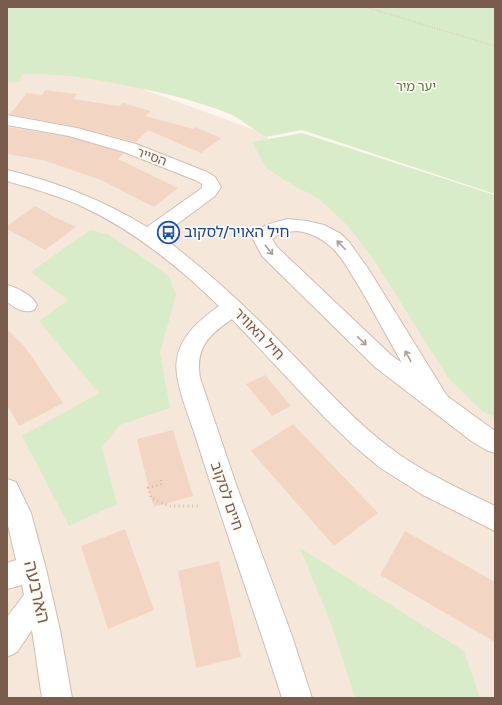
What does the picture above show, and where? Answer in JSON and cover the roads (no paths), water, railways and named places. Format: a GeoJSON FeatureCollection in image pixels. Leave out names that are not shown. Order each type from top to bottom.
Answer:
{"type":"FeatureCollection","features":[{"type":"Feature","properties":{"kind":"street","name":"הסייר"},"geometry":{"type":"LineString","coordinates":[[7,120],[43,125],[101,139],[168,162],[209,181],[212,187],[209,192],[148,236]]}},
{"type":"Feature","properties":{"kind":"street","name":"חיל האוויר"},"geometry":{"type":"LineString","coordinates":[[7,175],[79,198],[118,217],[148,236],[195,271],[233,306],[332,411],[375,450],[418,479],[495,519]]}},
{"type":"Feature","properties":{"kind":"street"},"geometry":{"type":"LineString","coordinates":[[437,400],[418,374],[383,307],[346,251],[335,239],[319,231],[295,224],[282,225],[267,232],[262,238],[269,251],[383,362],[437,400],[478,433],[495,443]]}},
{"type":"Feature","properties":{"kind":"street"},"geometry":{"type":"LineString","coordinates":[[7,292],[26,305]]}},
{"type":"Feature","properties":{"kind":"street","name":"חיים לסקוב"},"geometry":{"type":"LineString","coordinates":[[233,306],[204,329],[192,344],[188,359],[189,378],[224,487],[297,698]]}},
{"type":"Feature","properties":{"kind":"street","name":"הארבעה"},"geometry":{"type":"LineString","coordinates":[[7,490],[18,513],[20,572],[39,599],[46,630],[57,698]]}},
{"type":"Feature","properties":{"kind":"street"},"geometry":{"type":"LineString","coordinates":[[7,642],[23,618],[39,599]]}},
{"type":"Feature","properties":{"kind":"place","name":"חיל האויר/לסקוב"},"geometry":{"type":"Point","coordinates":[168,232]}},
{"type":"Feature","properties":{"kind":"park label","name":"יער מיר"},"geometry":{"type":"Point","coordinates":[416,86]}}]}
